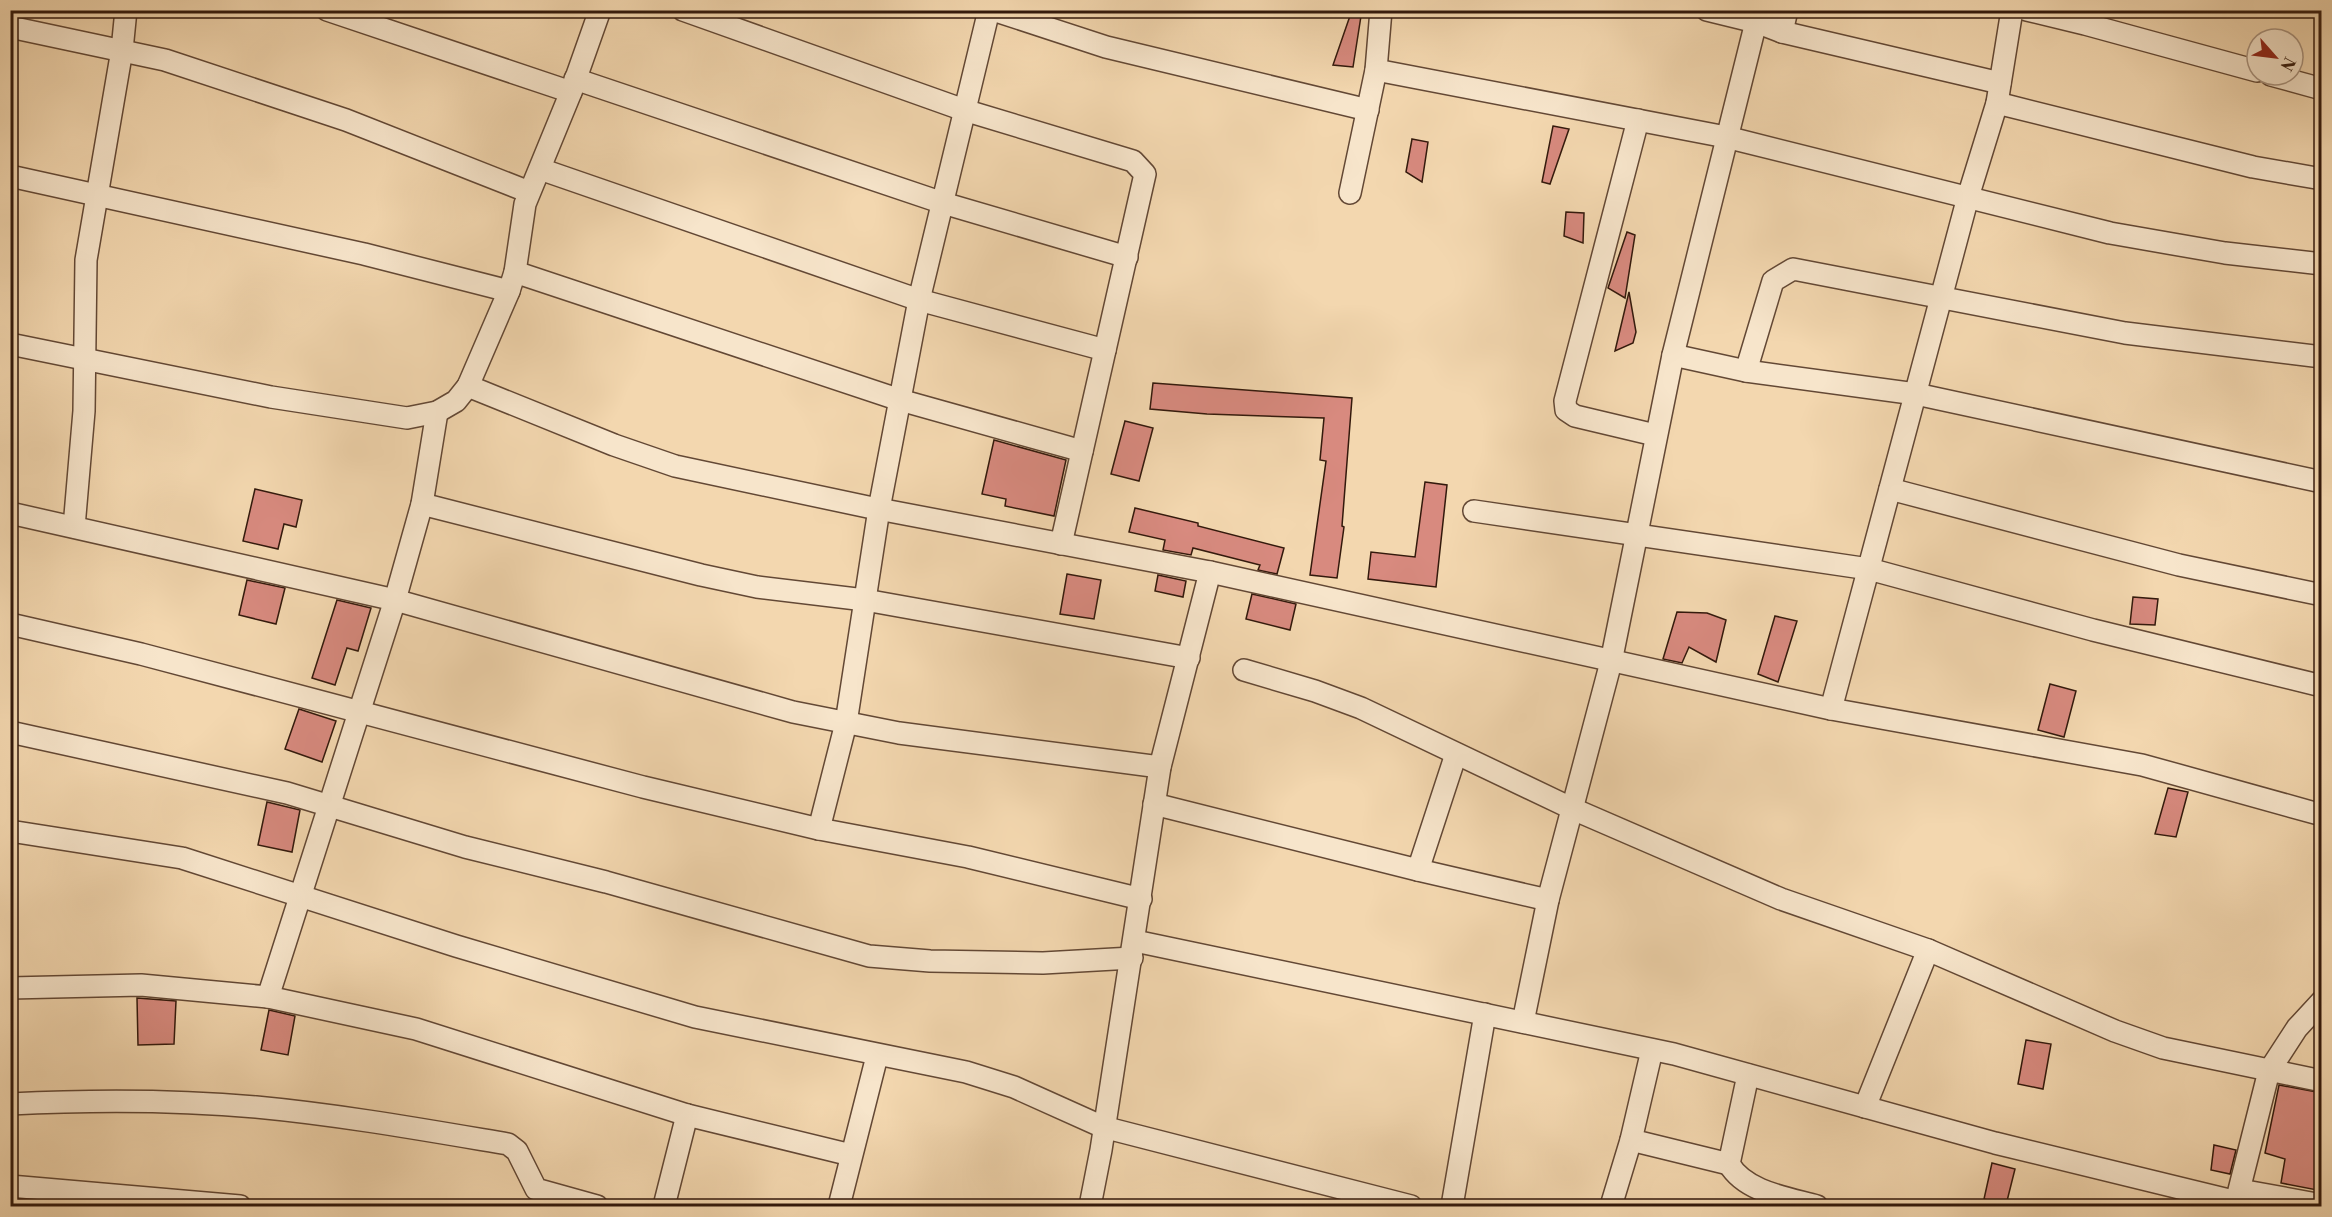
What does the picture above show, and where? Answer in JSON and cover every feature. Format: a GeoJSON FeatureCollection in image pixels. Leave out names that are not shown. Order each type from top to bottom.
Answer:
{"type":"FeatureCollection","features":[{"type":"Feature","properties":{"kind":"street"},"geometry":{"type":"LineString","coordinates":[[74,527],[84,411],[86,260],[122,50],[126,10]]}},
{"type":"Feature","properties":{"kind":"street"},"geometry":{"type":"LineString","coordinates":[[327,10],[573,85],[943,203],[1126,257]]}},
{"type":"Feature","properties":{"kind":"street"},"geometry":{"type":"LineString","coordinates":[[10,344],[305,403],[407,418],[437,412],[456,401],[468,386],[512,282],[525,204],[573,85],[600,10]]}},
{"type":"Feature","properties":{"kind":"street"},"geometry":{"type":"LineString","coordinates":[[683,10],[964,110],[1133,161],[1140,166],[1145,174],[1061,544]]}},
{"type":"Feature","properties":{"kind":"street"},"geometry":{"type":"LineString","coordinates":[[819,829],[846,723],[879,509],[919,300],[964,110],[991,10],[1106,47],[1368,110]]}},
{"type":"Feature","properties":{"kind":"street"},"geometry":{"type":"LineString","coordinates":[[1350,193],[1376,70],[1382,10]]}},
{"type":"Feature","properties":{"kind":"street"},"geometry":{"type":"LineString","coordinates":[[1707,10],[1756,22],[1782,32],[2253,167],[2322,179]]}},
{"type":"Feature","properties":{"kind":"street"},"geometry":{"type":"LineString","coordinates":[[1782,32],[1787,10]]}},
{"type":"Feature","properties":{"kind":"street"},"geometry":{"type":"LineString","coordinates":[[1831,709],[1998,93],[2012,10]]}},
{"type":"Feature","properties":{"kind":"street"},"geometry":{"type":"LineString","coordinates":[[2026,10],[2245,68]]}},
{"type":"Feature","properties":{"kind":"street"},"geometry":{"type":"LineString","coordinates":[[1523,1022],[1548,900],[1611,662],[1638,534],[1655,435],[1673,355],[1756,22]]}},
{"type":"Feature","properties":{"kind":"street"},"geometry":{"type":"LineString","coordinates":[[10,27],[165,60],[346,120],[530,192]]}},
{"type":"Feature","properties":{"kind":"street"},"geometry":{"type":"LineString","coordinates":[[1376,70],[1726,137],[2110,233],[2225,253],[2322,264]]}},
{"type":"Feature","properties":{"kind":"street"},"geometry":{"type":"LineString","coordinates":[[2305,84],[2322,89]]}},
{"type":"Feature","properties":{"kind":"street"},"geometry":{"type":"LineString","coordinates":[[1638,120],[1564,400],[1566,410],[1575,416],[1655,435]]}},
{"type":"Feature","properties":{"kind":"street"},"geometry":{"type":"LineString","coordinates":[[540,169],[919,300],[1105,350]]}},
{"type":"Feature","properties":{"kind":"street"},"geometry":{"type":"LineString","coordinates":[[10,176],[364,254],[512,282],[900,400],[1083,451]]}},
{"type":"Feature","properties":{"kind":"street"},"geometry":{"type":"LineString","coordinates":[[1746,371],[1773,281],[1793,269],[2125,333],[2322,357]]}},
{"type":"Feature","properties":{"kind":"street"},"geometry":{"type":"LineString","coordinates":[[1673,355],[1746,371],[1916,394],[2322,482]]}},
{"type":"Feature","properties":{"kind":"street"},"geometry":{"type":"LineString","coordinates":[[468,386],[614,445],[675,466],[879,509],[1210,572],[1831,709],[2142,765],[2322,815]]}},
{"type":"Feature","properties":{"kind":"street"},"geometry":{"type":"LineString","coordinates":[[268,997],[395,600],[422,504],[437,412]]}},
{"type":"Feature","properties":{"kind":"street"},"geometry":{"type":"LineString","coordinates":[[1890,489],[2179,565],[2322,596]]}},
{"type":"Feature","properties":{"kind":"street"},"geometry":{"type":"LineString","coordinates":[[422,504],[701,575],[758,587],[865,600],[1189,658]]}},
{"type":"Feature","properties":{"kind":"street"},"geometry":{"type":"LineString","coordinates":[[1474,511],[1869,569],[2093,630],[2322,686]]}},
{"type":"Feature","properties":{"kind":"street"},"geometry":{"type":"LineString","coordinates":[[10,513],[395,600],[793,712],[899,733],[1160,767]]}},
{"type":"Feature","properties":{"kind":"street"},"geometry":{"type":"LineString","coordinates":[[1090,1206],[1133,950],[1160,767],[1210,572]]}},
{"type":"Feature","properties":{"kind":"street"},"geometry":{"type":"LineString","coordinates":[[10,624],[141,654],[643,787],[819,829],[968,857],[1141,899]]}},
{"type":"Feature","properties":{"kind":"street"},"geometry":{"type":"LineString","coordinates":[[1244,670],[1315,691],[1361,708],[1573,809],[1781,899],[1928,950],[2115,1031],[2163,1048],[2322,1081]]}},
{"type":"Feature","properties":{"kind":"street"},"geometry":{"type":"LineString","coordinates":[[10,732],[328,804],[465,847],[606,882],[869,956],[930,961],[1043,963],[1133,950],[1485,1014],[1652,1050],[1995,1143],[2237,1199],[2322,1205]]}},
{"type":"Feature","properties":{"kind":"street"},"geometry":{"type":"LineString","coordinates":[[1418,870],[1456,754]]}},
{"type":"Feature","properties":{"kind":"street"},"geometry":{"type":"LineString","coordinates":[[1154,804],[1548,900]]}},
{"type":"Feature","properties":{"kind":"street"},"geometry":{"type":"LineString","coordinates":[[10,831],[182,858],[456,946],[695,1017],[877,1056],[966,1072],[1014,1087],[1103,1127],[1411,1206]]}},
{"type":"Feature","properties":{"kind":"street"},"geometry":{"type":"LineString","coordinates":[[1865,1107],[1928,950]]}},
{"type":"Feature","properties":{"kind":"street"},"geometry":{"type":"LineString","coordinates":[[10,988],[141,986],[268,997],[428,1032],[687,1115],[851,1155]]}},
{"type":"Feature","properties":{"kind":"street"},"geometry":{"type":"LineString","coordinates":[[2237,1199],[2269,1071],[2297,1028],[2322,1002]]}},
{"type":"Feature","properties":{"kind":"street"},"geometry":{"type":"LineString","coordinates":[[1452,1206],[1485,1014]]}},
{"type":"Feature","properties":{"kind":"street"},"geometry":{"type":"LineString","coordinates":[[1611,1206],[1631,1140],[1652,1050]]}},
{"type":"Feature","properties":{"kind":"street"},"geometry":{"type":"LineString","coordinates":[[839,1206],[877,1056]]}},
{"type":"Feature","properties":{"kind":"street"},"geometry":{"type":"LineString","coordinates":[[1748,1075],[1729,1164],[1735,1174],[1748,1183],[1817,1206]]}},
{"type":"Feature","properties":{"kind":"street"},"geometry":{"type":"LineString","coordinates":[[10,1104],[82,1101],[256,1107],[408,1127],[508,1144],[517,1151],[531,1184],[536,1189],[597,1206]]}},
{"type":"Feature","properties":{"kind":"street"},"geometry":{"type":"LineString","coordinates":[[664,1206],[687,1115]]}},
{"type":"Feature","properties":{"kind":"street"},"geometry":{"type":"LineString","coordinates":[[1631,1140],[1729,1164]]}},
{"type":"Feature","properties":{"kind":"street"},"geometry":{"type":"LineString","coordinates":[[10,1186],[240,1206]]}},
{"type":"Feature","properties":{"kind":"building"},"geometry":{"type":"Polygon","coordinates":[[[1351,13],[1361,16],[1353,67],[1333,65],[1351,13]]]}},
{"type":"Feature","properties":{"kind":"building"},"geometry":{"type":"Polygon","coordinates":[[[1553,126],[1569,129],[1550,184],[1542,182],[1553,126]]]}},
{"type":"Feature","properties":{"kind":"building"},"geometry":{"type":"Polygon","coordinates":[[[1412,139],[1428,142],[1422,182],[1406,172],[1412,139]]]}},
{"type":"Feature","properties":{"kind":"building"},"geometry":{"type":"Polygon","coordinates":[[[1566,212],[1584,213],[1583,243],[1564,236],[1566,212]]]}},
{"type":"Feature","properties":{"kind":"building"},"geometry":{"type":"Polygon","coordinates":[[[1627,232],[1635,235],[1625,298],[1608,288],[1627,232]]]}},
{"type":"Feature","properties":{"kind":"building"},"geometry":{"type":"Polygon","coordinates":[[[1629,292],[1636,332],[1633,343],[1615,351],[1629,292]]]}},
{"type":"Feature","properties":{"kind":"building"},"geometry":{"type":"Polygon","coordinates":[[[1153,383],[1352,398],[1342,526],[1344,527],[1337,578],[1310,575],[1326,461],[1320,460],[1324,418],[1207,414],[1150,409],[1153,383]]]}},
{"type":"Feature","properties":{"kind":"building"},"geometry":{"type":"Polygon","coordinates":[[[1125,421],[1153,428],[1139,481],[1111,474],[1125,421]]]}},
{"type":"Feature","properties":{"kind":"building"},"geometry":{"type":"Polygon","coordinates":[[[994,440],[1066,460],[1054,516],[1005,506],[1006,499],[982,494],[994,440]]]}},
{"type":"Feature","properties":{"kind":"building"},"geometry":{"type":"Polygon","coordinates":[[[1425,482],[1447,485],[1436,587],[1368,579],[1371,552],[1415,557],[1425,482]]]}},
{"type":"Feature","properties":{"kind":"building"},"geometry":{"type":"Polygon","coordinates":[[[255,489],[302,500],[296,527],[284,524],[278,549],[243,541],[255,489]]]}},
{"type":"Feature","properties":{"kind":"building"},"geometry":{"type":"Polygon","coordinates":[[[1135,508],[1198,523],[1198,526],[1284,548],[1277,574],[1258,570],[1260,565],[1193,548],[1191,555],[1163,550],[1165,540],[1129,532],[1135,508]]]}},
{"type":"Feature","properties":{"kind":"building"},"geometry":{"type":"Polygon","coordinates":[[[1067,574],[1101,580],[1094,619],[1060,614],[1067,574]]]}},
{"type":"Feature","properties":{"kind":"building"},"geometry":{"type":"Polygon","coordinates":[[[1158,575],[1186,581],[1183,597],[1155,591],[1158,575]]]}},
{"type":"Feature","properties":{"kind":"building"},"geometry":{"type":"Polygon","coordinates":[[[247,580],[285,588],[276,624],[239,615],[247,580]]]}},
{"type":"Feature","properties":{"kind":"building"},"geometry":{"type":"Polygon","coordinates":[[[1252,594],[1296,604],[1290,630],[1246,619],[1252,594]]]}},
{"type":"Feature","properties":{"kind":"building"},"geometry":{"type":"Polygon","coordinates":[[[2133,597],[2158,599],[2155,625],[2130,624],[2133,597]]]}},
{"type":"Feature","properties":{"kind":"building"},"geometry":{"type":"Polygon","coordinates":[[[337,600],[371,608],[358,651],[347,648],[335,685],[312,678],[337,600]]]}},
{"type":"Feature","properties":{"kind":"building"},"geometry":{"type":"Polygon","coordinates":[[[1677,612],[1707,613],[1726,620],[1716,662],[1689,647],[1682,663],[1663,659],[1677,612]]]}},
{"type":"Feature","properties":{"kind":"building"},"geometry":{"type":"Polygon","coordinates":[[[1775,616],[1797,621],[1778,682],[1758,674],[1775,616]]]}},
{"type":"Feature","properties":{"kind":"building"},"geometry":{"type":"Polygon","coordinates":[[[2050,684],[2076,691],[2064,737],[2038,730],[2050,684]]]}},
{"type":"Feature","properties":{"kind":"building"},"geometry":{"type":"Polygon","coordinates":[[[299,709],[336,721],[322,762],[285,749],[299,709]]]}},
{"type":"Feature","properties":{"kind":"building"},"geometry":{"type":"Polygon","coordinates":[[[2168,788],[2188,792],[2176,837],[2155,834],[2168,788]]]}},
{"type":"Feature","properties":{"kind":"building"},"geometry":{"type":"Polygon","coordinates":[[[267,802],[300,810],[292,852],[258,845],[267,802]]]}},
{"type":"Feature","properties":{"kind":"building"},"geometry":{"type":"Polygon","coordinates":[[[137,998],[176,1001],[174,1044],[138,1045],[137,998]]]}},
{"type":"Feature","properties":{"kind":"building"},"geometry":{"type":"Polygon","coordinates":[[[269,1010],[295,1016],[288,1055],[261,1050],[269,1010]]]}},
{"type":"Feature","properties":{"kind":"building"},"geometry":{"type":"Polygon","coordinates":[[[2026,1040],[2051,1044],[2043,1089],[2018,1084],[2026,1040]]]}},
{"type":"Feature","properties":{"kind":"building"},"geometry":{"type":"Polygon","coordinates":[[[2279,1085],[2322,1093],[2322,1171],[2317,1190],[2281,1183],[2285,1159],[2265,1153],[2279,1085]]]}},
{"type":"Feature","properties":{"kind":"building"},"geometry":{"type":"Polygon","coordinates":[[[2214,1145],[2236,1150],[2230,1174],[2211,1170],[2214,1145]]]}},
{"type":"Feature","properties":{"kind":"building"},"geometry":{"type":"Polygon","coordinates":[[[1992,1163],[2015,1169],[2006,1205],[1984,1199],[1992,1163]]]}}]}
